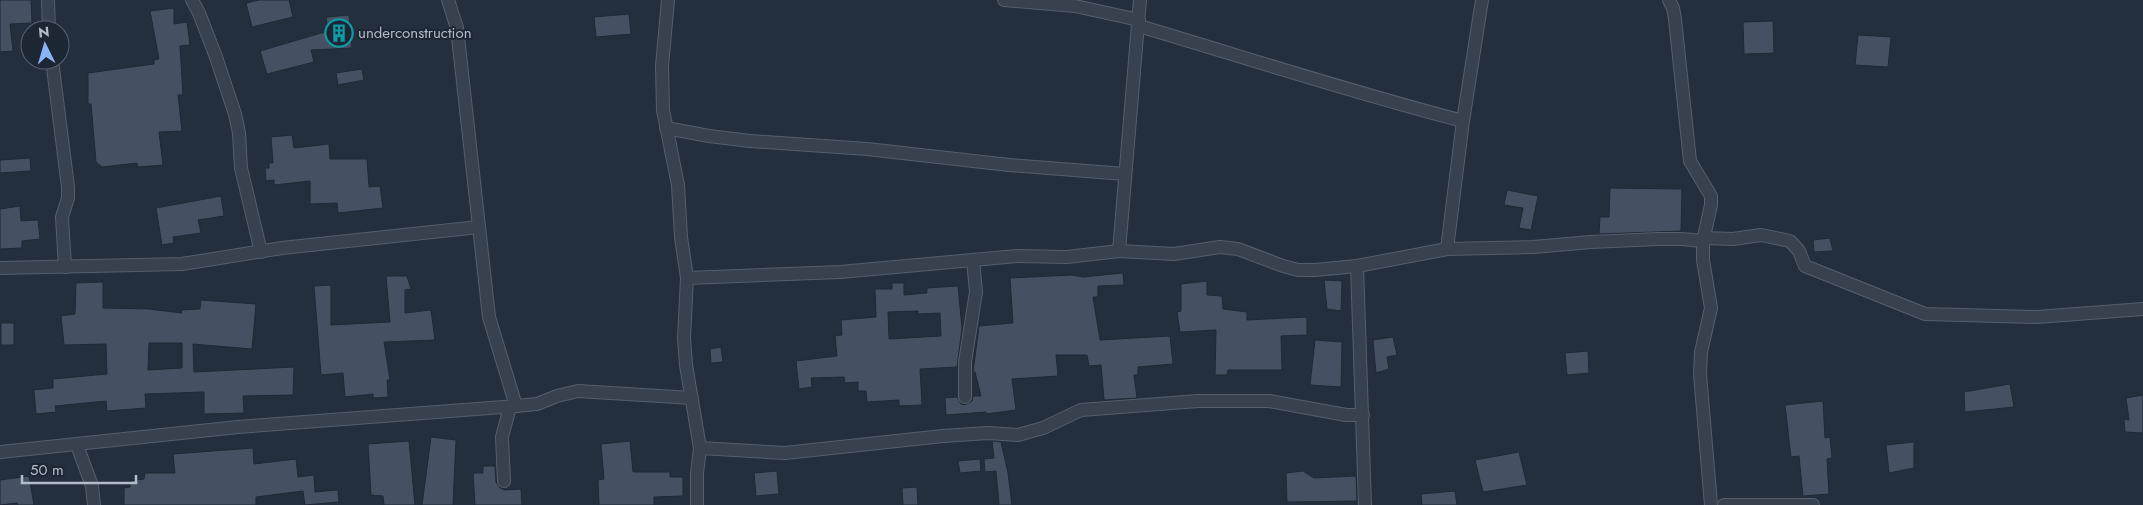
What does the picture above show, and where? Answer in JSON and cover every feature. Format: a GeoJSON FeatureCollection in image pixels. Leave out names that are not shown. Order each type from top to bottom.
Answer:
{"type":"FeatureCollection","features":[{"type":"Feature","properties":{"kind":"street"},"geometry":{"type":"LineString","coordinates":[[48,0],[49,20]]}},
{"type":"Feature","properties":{"kind":"street"},"geometry":{"type":"LineString","coordinates":[[192,0],[216,57],[235,114],[239,133],[241,168],[261,252]]}},
{"type":"Feature","properties":{"kind":"street"},"geometry":{"type":"LineString","coordinates":[[448,0],[456,28],[489,317],[513,407],[502,437],[504,481]]}},
{"type":"Feature","properties":{"kind":"street"},"geometry":{"type":"LineString","coordinates":[[668,0],[662,82],[662,110],[678,185],[681,237],[687,278],[684,338],[700,448],[696,473],[697,505]]}},
{"type":"Feature","properties":{"kind":"street"},"geometry":{"type":"LineString","coordinates":[[1004,0],[1074,6],[1139,23],[1381,100],[1463,121]]}},
{"type":"Feature","properties":{"kind":"street"},"geometry":{"type":"LineString","coordinates":[[1119,251],[1140,0]]}},
{"type":"Feature","properties":{"kind":"street"},"geometry":{"type":"LineString","coordinates":[[1447,249],[1463,121],[1482,0]]}},
{"type":"Feature","properties":{"kind":"street"},"geometry":{"type":"LineString","coordinates":[[1669,0],[1675,19],[1690,162],[1711,196],[1711,205],[1703,239],[1703,260],[1711,308],[1701,352],[1700,374],[1711,505]]}},
{"type":"Feature","properties":{"kind":"street"},"geometry":{"type":"LineString","coordinates":[[53,70],[68,187],[68,198],[62,217],[65,266]]}},
{"type":"Feature","properties":{"kind":"street"},"geometry":{"type":"LineString","coordinates":[[666,128],[750,141],[868,148],[1009,165],[1125,174]]}},
{"type":"Feature","properties":{"kind":"street"},"geometry":{"type":"LineString","coordinates":[[0,268],[182,264],[261,252],[479,227]]}},
{"type":"Feature","properties":{"kind":"street"},"geometry":{"type":"LineString","coordinates":[[687,278],[840,272],[1017,256],[1067,257],[1119,251],[1174,254],[1220,247],[1238,248],[1298,270],[1315,270],[1357,266],[1447,249],[1533,247],[1591,242],[1733,239],[1761,235],[1790,241],[1799,251],[1805,266],[1925,314],[2037,317],[2143,309]]}},
{"type":"Feature","properties":{"kind":"street"},"geometry":{"type":"LineString","coordinates":[[965,397],[965,362],[976,292],[973,260]]}},
{"type":"Feature","properties":{"kind":"street"},"geometry":{"type":"LineString","coordinates":[[1357,266],[1365,505]]}},
{"type":"Feature","properties":{"kind":"street"},"geometry":{"type":"LineString","coordinates":[[0,452],[238,427],[513,407],[537,404],[557,396],[578,392],[692,398]]}},
{"type":"Feature","properties":{"kind":"street"},"geometry":{"type":"LineString","coordinates":[[700,448],[785,454],[943,436],[988,433],[1018,435],[1043,428],[1081,410],[1198,401],[1269,401],[1346,415],[1363,415]]}},
{"type":"Feature","properties":{"kind":"street"},"geometry":{"type":"LineString","coordinates":[[77,445],[92,486],[94,505]]}},
{"type":"Feature","properties":{"kind":"street"},"geometry":{"type":"LineString","coordinates":[[1724,505],[1814,505]]}},
{"type":"Feature","properties":{"kind":"building"},"geometry":{"type":"Polygon","coordinates":[[[0,0],[31,0],[32,20],[20,20],[20,24],[10,24],[13,51],[0,52],[0,0]]]}},
{"type":"Feature","properties":{"kind":"building"},"geometry":{"type":"Polygon","coordinates":[[[259,0],[289,0],[293,17],[252,27],[246,3],[259,0]]]}},
{"type":"Feature","properties":{"kind":"building"},"geometry":{"type":"Polygon","coordinates":[[[174,8],[174,24],[187,22],[190,45],[180,46],[183,95],[178,95],[182,131],[159,132],[163,165],[138,167],[137,163],[102,167],[96,162],[91,104],[88,104],[88,73],[154,64],[154,60],[159,59],[150,11],[174,8]]]}},
{"type":"Feature","properties":{"kind":"building"},"geometry":{"type":"Polygon","coordinates":[[[629,14],[631,34],[596,37],[594,17],[629,14]]]}},
{"type":"Feature","properties":{"kind":"building"},"geometry":{"type":"Polygon","coordinates":[[[349,15],[352,48],[311,50],[314,62],[267,74],[260,51],[328,31],[326,17],[349,15]]]}},
{"type":"Feature","properties":{"kind":"building"},"geometry":{"type":"Polygon","coordinates":[[[1773,21],[1774,53],[1744,54],[1743,22],[1773,21]]]}},
{"type":"Feature","properties":{"kind":"building"},"geometry":{"type":"Polygon","coordinates":[[[1858,35],[1891,37],[1888,67],[1855,65],[1858,35]]]}},
{"type":"Feature","properties":{"kind":"building"},"geometry":{"type":"Polygon","coordinates":[[[362,69],[364,80],[338,85],[336,73],[362,69]]]}},
{"type":"Feature","properties":{"kind":"building"},"geometry":{"type":"Polygon","coordinates":[[[292,135],[294,148],[329,144],[330,159],[367,159],[369,187],[380,186],[383,208],[338,213],[337,203],[310,204],[310,181],[274,185],[274,180],[266,181],[265,168],[269,168],[269,163],[273,163],[271,137],[292,135]]]}},
{"type":"Feature","properties":{"kind":"building"},"geometry":{"type":"Polygon","coordinates":[[[30,158],[31,171],[0,173],[0,160],[30,158]]]}},
{"type":"Feature","properties":{"kind":"building"},"geometry":{"type":"Polygon","coordinates":[[[1610,188],[1682,189],[1681,231],[1599,234],[1600,217],[1609,217],[1610,188]]]}},
{"type":"Feature","properties":{"kind":"building"},"geometry":{"type":"Polygon","coordinates":[[[1507,190],[1538,196],[1531,230],[1519,228],[1523,208],[1504,205],[1507,190]]]}},
{"type":"Feature","properties":{"kind":"building"},"geometry":{"type":"Polygon","coordinates":[[[221,196],[224,216],[198,220],[201,233],[173,237],[174,243],[162,245],[156,208],[221,196]]]}},
{"type":"Feature","properties":{"kind":"building"},"geometry":{"type":"Polygon","coordinates":[[[20,206],[21,221],[38,220],[40,239],[22,241],[22,248],[0,249],[0,209],[20,206]]]}},
{"type":"Feature","properties":{"kind":"building"},"geometry":{"type":"Polygon","coordinates":[[[1830,238],[1833,251],[1814,252],[1813,240],[1830,238]]]}},
{"type":"Feature","properties":{"kind":"building"},"geometry":{"type":"Polygon","coordinates":[[[1123,273],[1124,285],[1098,286],[1098,297],[1093,297],[1100,340],[1170,336],[1173,364],[1138,367],[1138,375],[1134,375],[1137,398],[1104,400],[1101,365],[1089,366],[1087,355],[1056,355],[1058,376],[1012,379],[1016,410],[986,414],[986,412],[946,415],[945,398],[957,397],[961,404],[965,405],[972,401],[973,396],[981,396],[975,372],[973,372],[979,326],[1013,323],[1010,278],[1072,275],[1083,277],[1123,273]]]}},
{"type":"Feature","properties":{"kind":"building"},"geometry":{"type":"Polygon","coordinates":[[[386,276],[407,276],[411,289],[405,290],[405,313],[431,310],[435,340],[384,342],[390,380],[387,380],[388,397],[373,398],[373,394],[345,397],[343,373],[321,375],[314,286],[331,285],[331,325],[390,322],[386,276]]]}},
{"type":"Feature","properties":{"kind":"building"},"geometry":{"type":"Polygon","coordinates":[[[1324,280],[1342,281],[1341,311],[1327,309],[1324,280]]]}},
{"type":"Feature","properties":{"kind":"building"},"geometry":{"type":"Polygon","coordinates":[[[1207,281],[1207,295],[1222,296],[1223,309],[1247,312],[1247,320],[1307,317],[1307,335],[1281,336],[1282,370],[1228,370],[1227,375],[1215,375],[1216,330],[1180,332],[1177,312],[1181,311],[1181,284],[1207,281]]]}},
{"type":"Feature","properties":{"kind":"building"},"geometry":{"type":"Polygon","coordinates":[[[103,282],[103,308],[149,309],[182,313],[181,310],[200,309],[201,300],[256,304],[252,349],[193,344],[194,372],[294,367],[293,395],[243,396],[244,413],[204,414],[204,392],[145,394],[146,408],[107,411],[106,401],[55,406],[56,412],[36,414],[34,390],[53,388],[53,379],[107,374],[106,344],[64,345],[61,316],[75,314],[76,283],[103,282]],[[149,343],[148,370],[182,368],[182,343],[149,343]]]}},
{"type":"Feature","properties":{"kind":"building"},"geometry":{"type":"Polygon","coordinates":[[[892,283],[904,283],[904,295],[927,293],[927,288],[958,286],[962,328],[957,367],[920,369],[922,405],[899,406],[899,400],[867,402],[866,391],[858,391],[858,382],[845,383],[844,377],[811,378],[812,387],[799,389],[796,361],[837,356],[835,336],[842,335],[841,320],[876,317],[875,289],[892,289],[892,283]],[[918,311],[888,312],[889,339],[941,336],[940,313],[918,314],[918,311]]]}},
{"type":"Feature","properties":{"kind":"building"},"geometry":{"type":"Polygon","coordinates":[[[1,323],[14,323],[14,345],[1,345],[1,323]]]}},
{"type":"Feature","properties":{"kind":"building"},"geometry":{"type":"Polygon","coordinates":[[[1393,337],[1397,355],[1387,357],[1389,369],[1376,373],[1373,340],[1393,337]]]}},
{"type":"Feature","properties":{"kind":"building"},"geometry":{"type":"Polygon","coordinates":[[[1315,340],[1342,342],[1341,387],[1310,385],[1315,340]]]}},
{"type":"Feature","properties":{"kind":"building"},"geometry":{"type":"Polygon","coordinates":[[[721,347],[723,362],[711,363],[710,349],[721,347]]]}},
{"type":"Feature","properties":{"kind":"building"},"geometry":{"type":"Polygon","coordinates":[[[1588,351],[1589,373],[1567,375],[1565,353],[1588,351]]]}},
{"type":"Feature","properties":{"kind":"building"},"geometry":{"type":"Polygon","coordinates":[[[2010,384],[2014,407],[1965,412],[1964,392],[2010,384]]]}},
{"type":"Feature","properties":{"kind":"building"},"geometry":{"type":"Polygon","coordinates":[[[2143,395],[2143,433],[2125,432],[2124,419],[2129,420],[2126,398],[2143,395]]]}},
{"type":"Feature","properties":{"kind":"building"},"geometry":{"type":"Polygon","coordinates":[[[1823,401],[1825,438],[1830,437],[1832,458],[1827,459],[1829,494],[1803,496],[1799,456],[1791,457],[1785,405],[1823,401]]]}},
{"type":"Feature","properties":{"kind":"building"},"geometry":{"type":"Polygon","coordinates":[[[431,437],[456,440],[453,505],[422,505],[431,437]]]}},
{"type":"Feature","properties":{"kind":"building"},"geometry":{"type":"Polygon","coordinates":[[[409,441],[415,505],[384,505],[383,496],[371,495],[368,444],[409,441]]]}},
{"type":"Feature","properties":{"kind":"building"},"geometry":{"type":"Polygon","coordinates":[[[630,441],[633,472],[670,472],[670,477],[683,477],[683,496],[654,497],[654,505],[599,505],[598,480],[604,479],[601,444],[630,441]]]}},
{"type":"Feature","properties":{"kind":"building"},"geometry":{"type":"Polygon","coordinates":[[[992,441],[1001,442],[1008,473],[1012,505],[999,505],[996,471],[985,472],[984,459],[994,458],[992,441]]]}},
{"type":"Feature","properties":{"kind":"building"},"geometry":{"type":"Polygon","coordinates":[[[1914,442],[1914,468],[1889,473],[1886,445],[1914,442]]]}},
{"type":"Feature","properties":{"kind":"building"},"geometry":{"type":"Polygon","coordinates":[[[253,448],[254,464],[296,459],[298,477],[314,475],[315,492],[338,490],[339,502],[305,505],[303,491],[256,497],[256,505],[124,505],[124,488],[130,487],[130,481],[144,479],[145,473],[175,473],[173,454],[253,448]]]}},
{"type":"Feature","properties":{"kind":"building"},"geometry":{"type":"Polygon","coordinates":[[[1519,452],[1527,485],[1483,492],[1475,460],[1519,452]]]}},
{"type":"Feature","properties":{"kind":"building"},"geometry":{"type":"Polygon","coordinates":[[[980,459],[981,471],[960,473],[958,461],[980,459]]]}},
{"type":"Feature","properties":{"kind":"building"},"geometry":{"type":"Polygon","coordinates":[[[483,466],[495,466],[496,482],[500,488],[505,490],[521,489],[522,505],[475,505],[473,473],[483,473],[483,466]]]}},
{"type":"Feature","properties":{"kind":"building"},"geometry":{"type":"Polygon","coordinates":[[[777,471],[779,494],[756,496],[754,473],[777,471]]]}},
{"type":"Feature","properties":{"kind":"building"},"geometry":{"type":"Polygon","coordinates":[[[1303,471],[1314,478],[1356,476],[1357,501],[1287,502],[1286,473],[1303,471]]]}},
{"type":"Feature","properties":{"kind":"building"},"geometry":{"type":"Polygon","coordinates":[[[29,476],[34,505],[18,505],[17,503],[0,505],[0,480],[29,476]]]}},
{"type":"Feature","properties":{"kind":"building"},"geometry":{"type":"Polygon","coordinates":[[[917,487],[918,505],[903,505],[902,488],[917,487]]]}},
{"type":"Feature","properties":{"kind":"building"},"geometry":{"type":"Polygon","coordinates":[[[1455,491],[1457,505],[1422,505],[1421,494],[1455,491]]]}},
{"type":"Feature","properties":{"kind":"place","name":"underconstruction"},"geometry":{"type":"Point","coordinates":[339,33]}}]}
